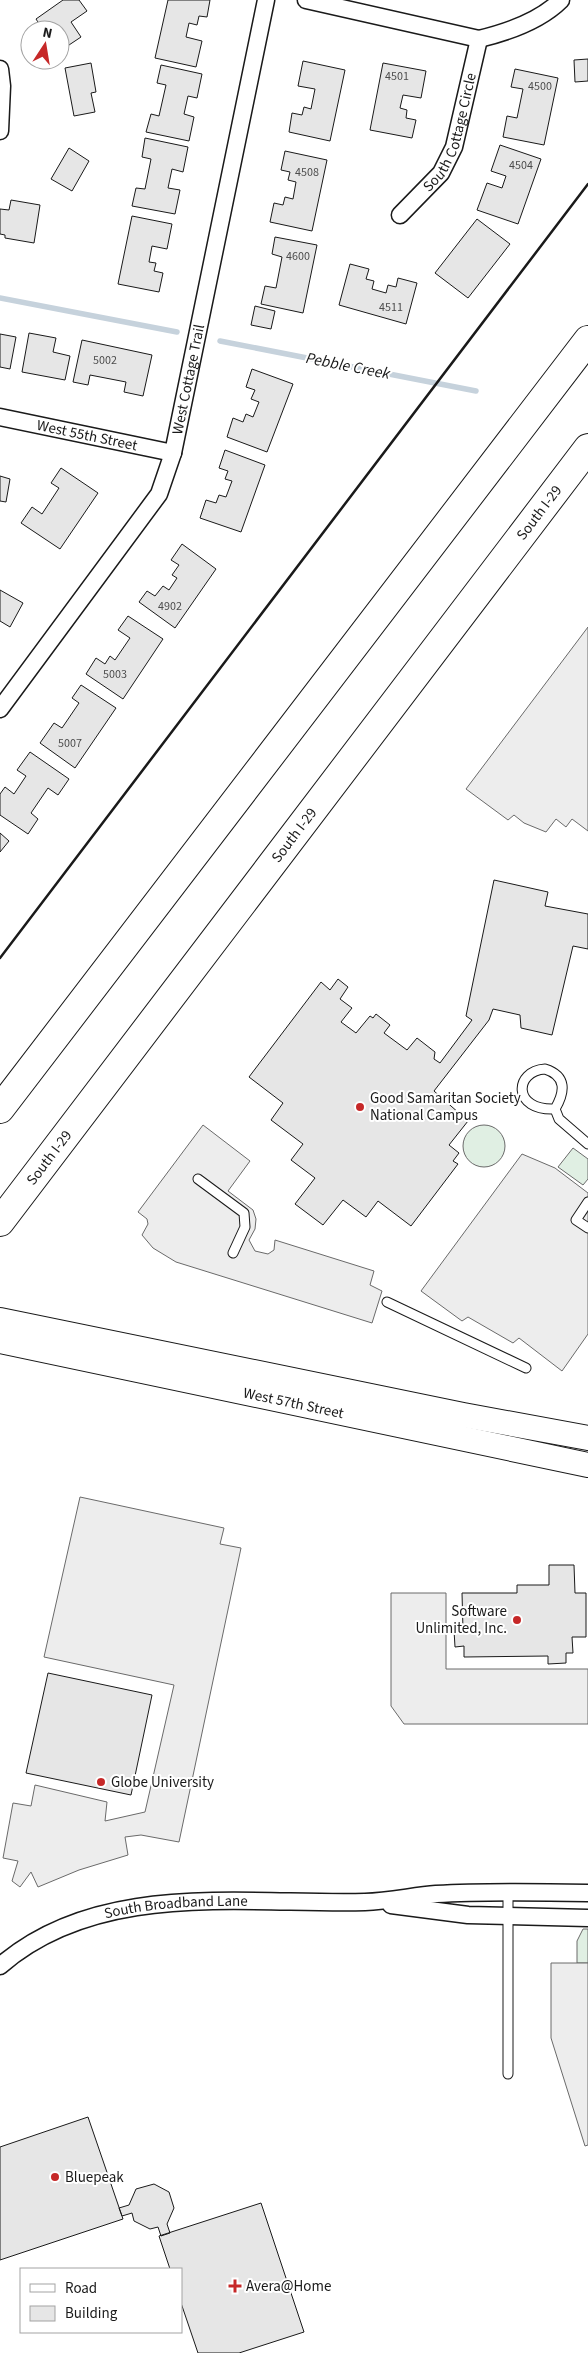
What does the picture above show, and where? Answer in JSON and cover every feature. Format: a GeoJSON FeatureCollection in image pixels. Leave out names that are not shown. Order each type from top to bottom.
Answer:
{"type":"FeatureCollection","features":[{"type":"Feature","properties":{"kind":"highway"},"geometry":{"type":"LineString","coordinates":[[0,1109],[588,340]]}},
{"type":"Feature","properties":{"kind":"highway","name":"South I-29"},"geometry":{"type":"LineString","coordinates":[[0,1222],[588,448]]}},
{"type":"Feature","properties":{"kind":"main road","name":"West 57th Street"},"geometry":{"type":"LineString","coordinates":[[7,1332],[588,1438]]}},
{"type":"Feature","properties":{"kind":"main road","name":"West 57th Street"},"geometry":{"type":"LineString","coordinates":[[7,1332],[588,1465]]}},
{"type":"Feature","properties":{"kind":"street","name":"West Cottage Trail"},"geometry":{"type":"LineString","coordinates":[[0,709],[6,690],[159,494],[173,453],[266,0]]}},
{"type":"Feature","properties":{"kind":"street"},"geometry":{"type":"LineString","coordinates":[[306,0],[479,39],[503,33],[528,22],[553,8],[561,0]]}},
{"type":"Feature","properties":{"kind":"street","name":"South Cottage Circle"},"geometry":{"type":"LineString","coordinates":[[400,215],[441,173],[454,147],[479,39]]}},
{"type":"Feature","properties":{"kind":"street"},"geometry":{"type":"LineString","coordinates":[[0,69],[2,86],[0,131]]}},
{"type":"Feature","properties":{"kind":"street","name":"West 55th Street"},"geometry":{"type":"LineString","coordinates":[[0,416],[173,453]]}},
{"type":"Feature","properties":{"kind":"street","name":"South Broadband Lane"},"geometry":{"type":"LineString","coordinates":[[0,1966],[41,1938],[86,1919],[136,1905],[188,1902],[367,1902],[436,1894],[508,1892],[588,1893]]}},
{"type":"Feature","properties":{"kind":"street","name":"South Broadband Lane"},"geometry":{"type":"LineString","coordinates":[[367,1902],[468,1915],[588,1918]]}},
{"type":"Feature","properties":{"kind":"lane"},"geometry":{"type":"LineString","coordinates":[[555,1109],[538,1109],[527,1102],[523,1089],[524,1083],[532,1072],[545,1069],[557,1075],[561,1080],[563,1093],[555,1109],[559,1119],[588,1144]]}},
{"type":"Feature","properties":{"kind":"lane"},"geometry":{"type":"LineString","coordinates":[[198,1179],[244,1213],[246,1227],[233,1253]]}},
{"type":"Feature","properties":{"kind":"lane"},"geometry":{"type":"LineString","coordinates":[[588,1202],[576,1220],[588,1228]]}},
{"type":"Feature","properties":{"kind":"lane"},"geometry":{"type":"LineString","coordinates":[[387,1302],[526,1368]]}},
{"type":"Feature","properties":{"kind":"lane"},"geometry":{"type":"LineString","coordinates":[[508,1892],[508,2074]]}},
{"type":"Feature","properties":{"kind":"green space"},"geometry":{"type":"Polygon","coordinates":[[[480,1125],[488,1125],[499,1131],[505,1146],[499,1161],[488,1167],[480,1167],[469,1161],[463,1150],[463,1142],[469,1131],[480,1125]]]}},
{"type":"Feature","properties":{"kind":"green space"},"geometry":{"type":"Polygon","coordinates":[[[573,1148],[588,1159],[588,1179],[583,1185],[558,1167],[573,1148]]]}},
{"type":"Feature","properties":{"kind":"green space"},"geometry":{"type":"Polygon","coordinates":[[[583,1929],[588,1929],[588,1963],[577,1963],[577,1941],[583,1929]]]}},
{"type":"Feature","properties":{"kind":"shaded area"},"geometry":{"type":"Polygon","coordinates":[[[588,627],[588,831],[572,819],[566,827],[556,819],[546,832],[524,823],[514,815],[508,820],[466,789],[588,627]]]}},
{"type":"Feature","properties":{"kind":"shaded area"},"geometry":{"type":"Polygon","coordinates":[[[203,1125],[250,1161],[228,1191],[253,1210],[256,1219],[255,1229],[249,1240],[255,1251],[268,1254],[274,1250],[275,1240],[374,1271],[370,1285],[382,1291],[372,1323],[176,1262],[153,1248],[142,1235],[148,1224],[147,1219],[138,1212],[203,1125]]]}},
{"type":"Feature","properties":{"kind":"shaded area"},"geometry":{"type":"Polygon","coordinates":[[[522,1154],[555,1168],[588,1193],[588,1334],[562,1371],[519,1338],[513,1343],[468,1317],[462,1321],[421,1291],[522,1154]]]}},
{"type":"Feature","properties":{"kind":"shaded area"},"geometry":{"type":"Polygon","coordinates":[[[80,1497],[224,1528],[220,1544],[241,1548],[179,1842],[141,1835],[125,1837],[128,1855],[79,1870],[38,1887],[31,1872],[20,1887],[12,1881],[18,1861],[3,1858],[13,1803],[31,1806],[35,1785],[107,1802],[105,1821],[145,1812],[174,1685],[44,1657],[80,1497]]]}},
{"type":"Feature","properties":{"kind":"shaded area"},"geometry":{"type":"Polygon","coordinates":[[[391,1593],[446,1593],[446,1669],[588,1669],[588,1724],[404,1724],[391,1706],[391,1593]]]}},
{"type":"Feature","properties":{"kind":"shaded area"},"geometry":{"type":"Polygon","coordinates":[[[551,1963],[588,1963],[588,2145],[585,2146],[551,2038],[551,1963]]]}},
{"type":"Feature","properties":{"kind":"building"},"geometry":{"type":"Polygon","coordinates":[[[63,0],[79,0],[87,11],[71,22],[81,37],[70,44],[70,20],[36,19],[63,0]]]}},
{"type":"Feature","properties":{"kind":"building"},"geometry":{"type":"Polygon","coordinates":[[[168,0],[210,0],[207,17],[199,16],[197,25],[189,23],[186,37],[202,41],[196,67],[155,58],[168,0]]]}},
{"type":"Feature","properties":{"kind":"building"},"geometry":{"type":"Polygon","coordinates":[[[588,59],[588,81],[575,82],[574,60],[588,59]]]}},
{"type":"Feature","properties":{"kind":"building"},"geometry":{"type":"Polygon","coordinates":[[[303,61],[345,70],[330,141],[289,132],[292,113],[302,115],[304,107],[311,109],[315,89],[298,86],[303,61]]]}},
{"type":"Feature","properties":{"kind":"building"},"geometry":{"type":"Polygon","coordinates":[[[91,63],[96,92],[91,93],[95,112],[74,116],[65,70],[70,70],[70,67],[91,63]]]}},
{"type":"Feature","properties":{"kind":"building"},"geometry":{"type":"Polygon","coordinates":[[[383,63],[426,71],[421,98],[403,95],[400,108],[407,110],[406,118],[416,120],[412,138],[370,130],[383,63]]]}},
{"type":"Feature","properties":{"kind":"building"},"geometry":{"type":"Polygon","coordinates":[[[161,65],[202,74],[197,98],[188,96],[184,114],[194,117],[189,141],[146,132],[151,114],[159,116],[166,85],[157,83],[161,65]]]}},
{"type":"Feature","properties":{"kind":"building"},"geometry":{"type":"Polygon","coordinates":[[[515,69],[558,78],[544,145],[503,137],[507,116],[517,118],[523,89],[511,87],[515,69]]]}},
{"type":"Feature","properties":{"kind":"building"},"geometry":{"type":"Polygon","coordinates":[[[145,138],[188,147],[183,172],[172,169],[168,188],[180,190],[175,214],[132,206],[136,188],[145,189],[151,159],[142,157],[145,138]]]}},
{"type":"Feature","properties":{"kind":"building"},"geometry":{"type":"Polygon","coordinates":[[[500,145],[541,159],[518,224],[477,210],[487,183],[502,188],[506,176],[491,171],[500,145]]]}},
{"type":"Feature","properties":{"kind":"building"},"geometry":{"type":"Polygon","coordinates":[[[69,148],[89,161],[72,191],[51,179],[69,148]]]}},
{"type":"Feature","properties":{"kind":"building"},"geometry":{"type":"Polygon","coordinates":[[[285,151],[327,160],[312,231],[270,222],[274,203],[283,205],[285,197],[293,199],[296,182],[288,180],[290,172],[281,170],[285,151]]]}},
{"type":"Feature","properties":{"kind":"building"},"geometry":{"type":"Polygon","coordinates":[[[11,200],[40,205],[34,243],[5,238],[5,235],[0,234],[0,209],[9,210],[11,200]]]}},
{"type":"Feature","properties":{"kind":"building"},"geometry":{"type":"Polygon","coordinates":[[[132,216],[172,224],[167,249],[152,246],[149,262],[156,263],[154,271],[163,273],[159,292],[118,284],[132,216]]]}},
{"type":"Feature","properties":{"kind":"building"},"geometry":{"type":"Polygon","coordinates":[[[477,219],[510,244],[468,298],[435,273],[477,219]]]}},
{"type":"Feature","properties":{"kind":"building"},"geometry":{"type":"Polygon","coordinates":[[[275,237],[317,245],[303,313],[261,304],[265,286],[276,288],[282,257],[272,254],[275,237]]]}},
{"type":"Feature","properties":{"kind":"building"},"geometry":{"type":"Polygon","coordinates":[[[350,264],[369,269],[366,279],[374,281],[372,289],[386,293],[388,285],[396,287],[398,278],[417,283],[406,324],[339,305],[350,264]]]}},
{"type":"Feature","properties":{"kind":"building"},"geometry":{"type":"Polygon","coordinates":[[[255,306],[275,311],[271,329],[251,325],[255,306]]]}},
{"type":"Feature","properties":{"kind":"building"},"geometry":{"type":"Polygon","coordinates":[[[29,333],[56,338],[53,352],[70,356],[65,380],[22,372],[29,333]]]}},
{"type":"Feature","properties":{"kind":"building"},"geometry":{"type":"Polygon","coordinates":[[[0,334],[16,337],[10,369],[0,367],[0,334]]]}},
{"type":"Feature","properties":{"kind":"building"},"geometry":{"type":"Polygon","coordinates":[[[82,340],[152,355],[143,396],[124,392],[126,382],[90,375],[88,385],[73,382],[82,340]]]}},
{"type":"Feature","properties":{"kind":"building"},"geometry":{"type":"Polygon","coordinates":[[[252,369],[293,384],[267,452],[227,437],[233,418],[243,422],[246,414],[253,417],[259,402],[251,399],[255,390],[246,387],[252,369]]]}},
{"type":"Feature","properties":{"kind":"building"},"geometry":{"type":"Polygon","coordinates":[[[225,450],[265,465],[241,532],[200,518],[206,500],[216,503],[219,495],[226,497],[232,481],[225,479],[228,471],[219,468],[225,450]]]}},
{"type":"Feature","properties":{"kind":"building"},"geometry":{"type":"Polygon","coordinates":[[[61,468],[98,493],[60,549],[21,523],[32,507],[42,514],[59,488],[51,483],[61,468]]]}},
{"type":"Feature","properties":{"kind":"building"},"geometry":{"type":"Polygon","coordinates":[[[0,476],[10,479],[6,502],[0,501],[0,476]]]}},
{"type":"Feature","properties":{"kind":"building"},"geometry":{"type":"Polygon","coordinates":[[[182,544],[216,569],[175,628],[139,602],[147,591],[155,596],[163,586],[169,590],[177,578],[172,575],[179,565],[171,560],[182,544]]]}},
{"type":"Feature","properties":{"kind":"building"},"geometry":{"type":"Polygon","coordinates":[[[0,590],[23,603],[10,627],[0,621],[0,590]]]}},
{"type":"Feature","properties":{"kind":"building"},"geometry":{"type":"Polygon","coordinates":[[[128,616],[163,639],[123,699],[86,674],[96,658],[105,664],[110,656],[115,660],[130,638],[118,630],[128,616]]]}},
{"type":"Feature","properties":{"kind":"building"},"geometry":{"type":"Polygon","coordinates":[[[81,685],[116,708],[75,768],[40,743],[54,723],[62,728],[79,703],[72,698],[81,685]]]}},
{"type":"Feature","properties":{"kind":"building"},"geometry":{"type":"Polygon","coordinates":[[[30,752],[69,779],[58,795],[48,788],[31,813],[38,819],[28,834],[0,815],[0,794],[5,787],[14,794],[26,776],[17,770],[30,752]]]}},
{"type":"Feature","properties":{"kind":"building"},"geometry":{"type":"Polygon","coordinates":[[[0,833],[9,841],[0,852],[0,833]]]}},
{"type":"Feature","properties":{"kind":"building"},"geometry":{"type":"Polygon","coordinates":[[[494,880],[548,892],[545,906],[588,914],[588,949],[573,946],[552,1035],[521,1028],[520,1015],[493,1009],[489,1020],[434,1091],[468,1121],[449,1145],[459,1153],[453,1161],[458,1164],[411,1226],[378,1201],[366,1217],[343,1200],[323,1225],[295,1204],[315,1178],[291,1160],[303,1144],[271,1120],[283,1103],[249,1077],[321,982],[330,990],[338,979],[348,987],[340,999],[352,1008],[341,1022],[356,1033],[370,1016],[373,1018],[376,1014],[390,1025],[384,1033],[407,1050],[417,1038],[435,1052],[434,1059],[440,1063],[472,1020],[466,1016],[494,880]]]}},
{"type":"Feature","properties":{"kind":"building"},"geometry":{"type":"Polygon","coordinates":[[[549,1565],[574,1565],[575,1593],[586,1593],[586,1637],[572,1637],[573,1653],[566,1653],[566,1663],[548,1664],[548,1656],[464,1657],[464,1646],[455,1647],[454,1630],[463,1630],[462,1593],[517,1593],[517,1585],[549,1585],[549,1565]]]}},
{"type":"Feature","properties":{"kind":"building"},"geometry":{"type":"Polygon","coordinates":[[[48,1673],[152,1695],[131,1795],[26,1773],[48,1673]]]}},
{"type":"Feature","properties":{"kind":"building","name":"Bluepeak"},"geometry":{"type":"Polygon","coordinates":[[[88,2117],[123,2219],[0,2260],[0,2147],[88,2117]]]}},
{"type":"Feature","properties":{"kind":"building"},"geometry":{"type":"Polygon","coordinates":[[[154,2184],[169,2192],[174,2208],[167,2224],[170,2233],[161,2236],[158,2227],[150,2229],[134,2221],[132,2213],[122,2216],[119,2208],[129,2205],[136,2189],[154,2184]]]}},
{"type":"Feature","properties":{"kind":"building","name":"Avera@Home"},"geometry":{"type":"Polygon","coordinates":[[[261,2203],[304,2332],[239,2353],[198,2353],[182,2306],[182,2268],[170,2268],[159,2236],[261,2203]]]}},
{"type":"Feature","properties":{"kind":"waterway","name":"Pebble Creek"},"geometry":{"type":"LineString","coordinates":[[0,298],[177,332]]}},
{"type":"Feature","properties":{"kind":"waterway","name":"Pebble Creek"},"geometry":{"type":"LineString","coordinates":[[220,341],[476,391]]}},
{"type":"Feature","properties":{"kind":"wall"},"geometry":{"type":"LineString","coordinates":[[0,958],[588,184]]}},
{"type":"Feature","properties":{"kind":"place","name":"Good Samaritan Society National Campus"},"geometry":{"type":"Point","coordinates":[360,1107]}},
{"type":"Feature","properties":{"kind":"place","name":"Software Unlimited, Inc."},"geometry":{"type":"Point","coordinates":[517,1620]}},
{"type":"Feature","properties":{"kind":"place","name":"Globe University"},"geometry":{"type":"Point","coordinates":[101,1782]}},
{"type":"Feature","properties":{"kind":"place","name":"Bluepeak"},"geometry":{"type":"Point","coordinates":[55,2177]}},
{"type":"Feature","properties":{"kind":"place","name":"Avera@Home"},"geometry":{"type":"Point","coordinates":[235,2286]}}]}
